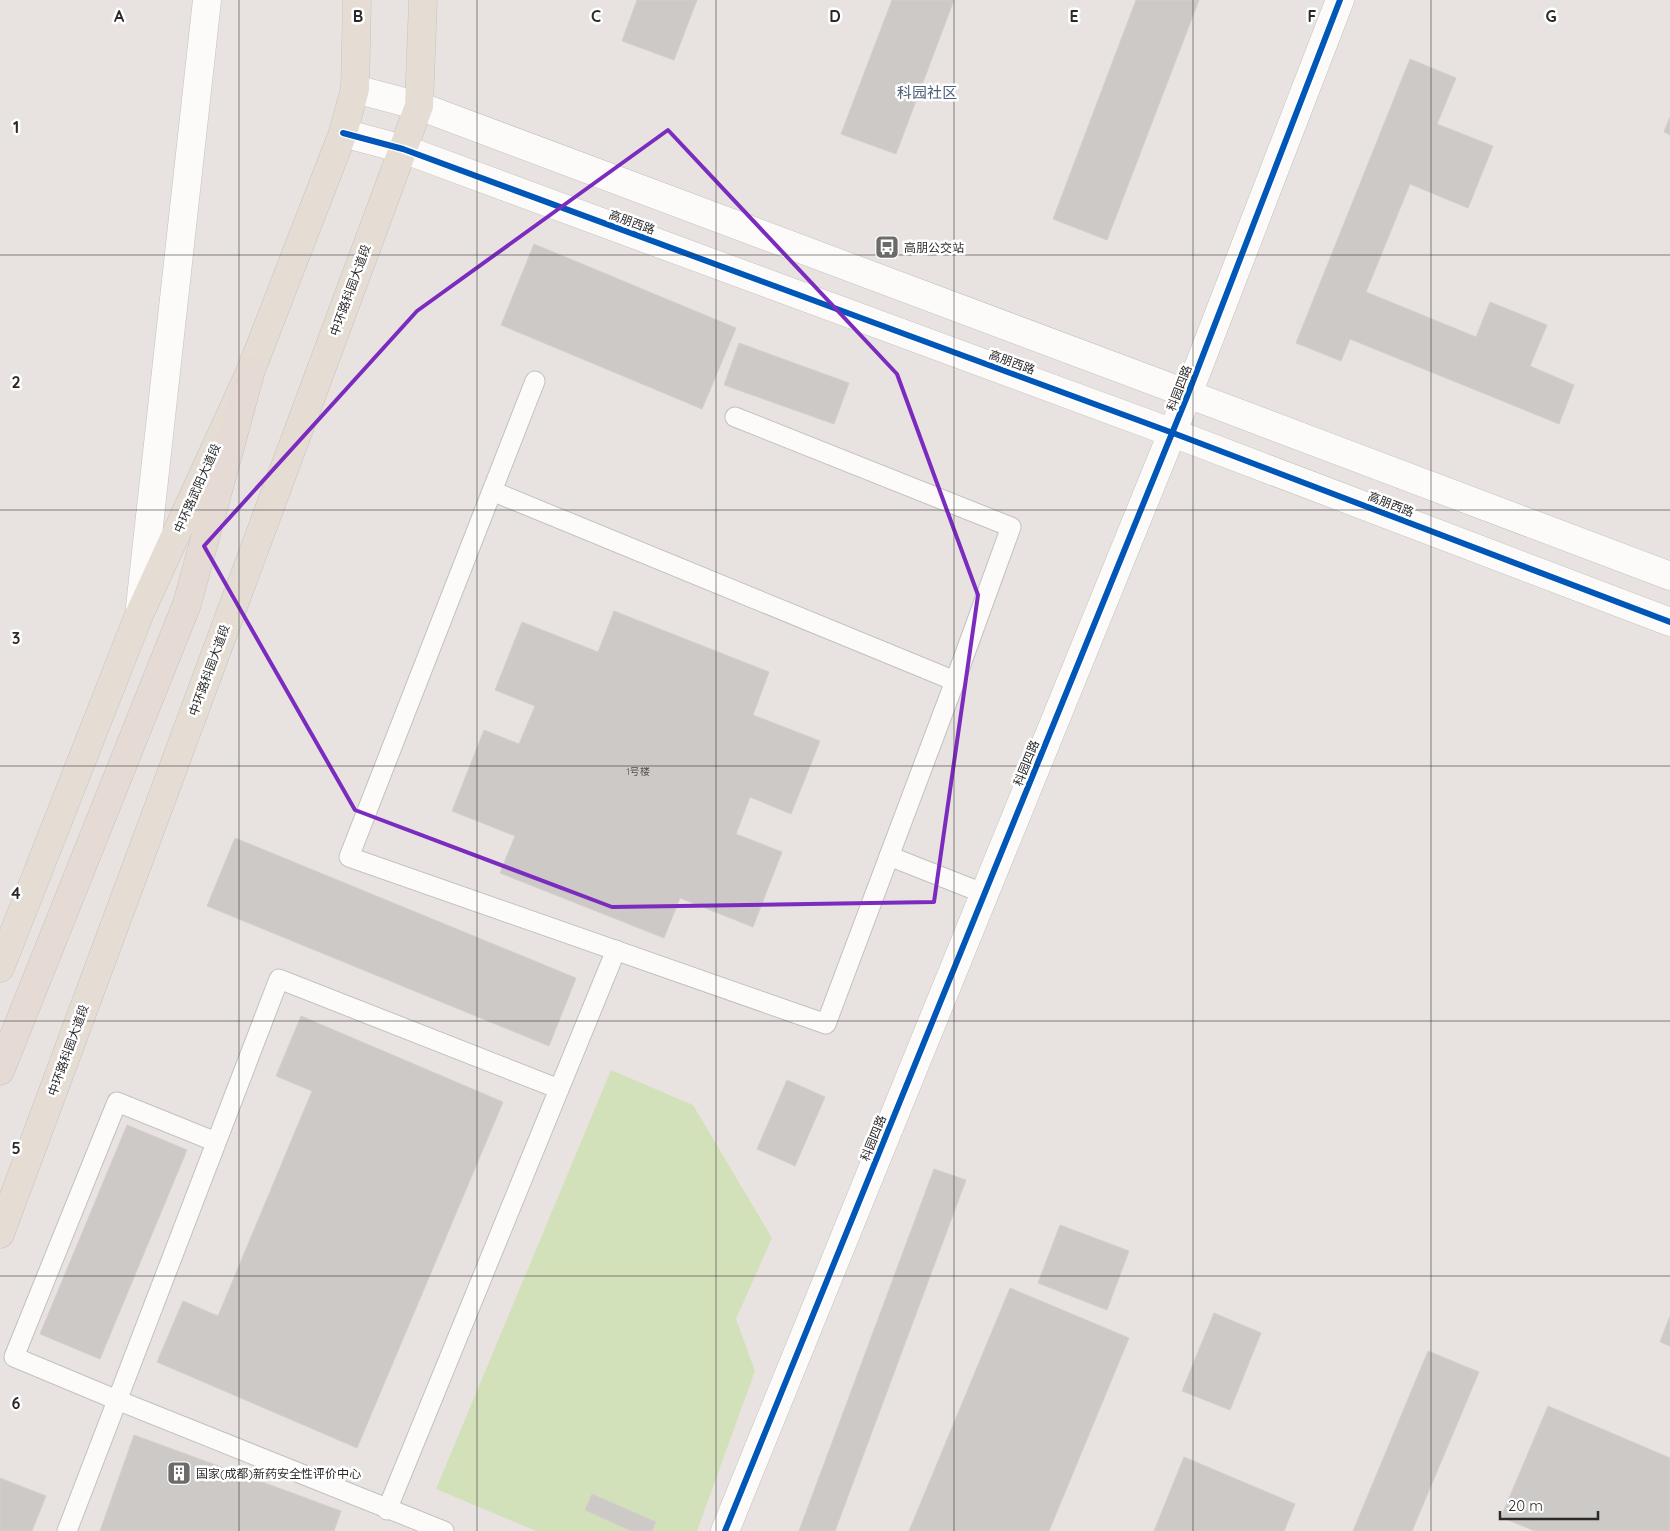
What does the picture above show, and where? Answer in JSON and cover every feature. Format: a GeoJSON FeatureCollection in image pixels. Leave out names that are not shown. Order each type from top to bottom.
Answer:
{"type":"FeatureCollection","features":[{"type":"Feature","properties":{"kind":"highway"},"geometry":{"type":"LineString","coordinates":[[0,1071],[187,604],[251,370]]}},
{"type":"Feature","properties":{"kind":"main road","name":"中环路武阳大道段"},"geometry":{"type":"LineString","coordinates":[[0,968],[139,615],[251,370],[343,133],[355,89],[357,0]]}},
{"type":"Feature","properties":{"kind":"main road"},"geometry":{"type":"LineString","coordinates":[[419,106],[422,0]]}},
{"type":"Feature","properties":{"kind":"main road","name":"中环路科园大道段"},"geometry":{"type":"LineString","coordinates":[[0,1234],[419,106]]}},
{"type":"Feature","properties":{"kind":"street"},"geometry":{"type":"LineString","coordinates":[[139,615],[207,0]]}},
{"type":"Feature","properties":{"kind":"street","name":"科园四路"},"geometry":{"type":"LineString","coordinates":[[726,1531],[1173,433],[1340,0]]}},
{"type":"Feature","properties":{"kind":"street"},"geometry":{"type":"LineString","coordinates":[[355,89],[419,106],[1670,576]]}},
{"type":"Feature","properties":{"kind":"street","name":"高朋西路"},"geometry":{"type":"LineString","coordinates":[[343,133],[403,149],[1173,433],[1670,622]]}},
{"type":"Feature","properties":{"kind":"lane"},"geometry":{"type":"LineString","coordinates":[[535,381],[349,857],[826,1024],[1011,527],[735,417]]}},
{"type":"Feature","properties":{"kind":"lane"},"geometry":{"type":"LineString","coordinates":[[492,491],[955,681]]}},
{"type":"Feature","properties":{"kind":"lane"},"geometry":{"type":"LineString","coordinates":[[889,856],[985,894]]}},
{"type":"Feature","properties":{"kind":"lane"},"geometry":{"type":"LineString","coordinates":[[387,1510],[616,950]]}},
{"type":"Feature","properties":{"kind":"lane"},"geometry":{"type":"LineString","coordinates":[[67,1531],[279,979],[559,1089]]}},
{"type":"Feature","properties":{"kind":"lane"},"geometry":{"type":"LineString","coordinates":[[216,1142],[117,1102],[14,1357],[387,1510],[444,1531]]}},
{"type":"Feature","properties":{"kind":"highlighted area"},"geometry":{"type":"Polygon","coordinates":[[[668,130],[897,374],[978,595],[934,902],[612,907],[355,810],[204,546],[417,311],[668,130]]]}},
{"type":"Feature","properties":{"kind":"green space"},"geometry":{"type":"Polygon","coordinates":[[[611,1070],[693,1105],[772,1238],[736,1319],[755,1371],[697,1531],[536,1531],[436,1489],[611,1070]]]}},
{"type":"Feature","properties":{"kind":"building"},"geometry":{"type":"Polygon","coordinates":[[[637,0],[697,0],[674,60],[622,41],[637,0]]]}},
{"type":"Feature","properties":{"kind":"building"},"geometry":{"type":"Polygon","coordinates":[[[892,0],[954,0],[896,154],[841,134],[892,0]]]}},
{"type":"Feature","properties":{"kind":"building"},"geometry":{"type":"Polygon","coordinates":[[[1136,0],[1199,0],[1107,240],[1053,219],[1136,0]]]}},
{"type":"Feature","properties":{"kind":"building"},"geometry":{"type":"Polygon","coordinates":[[[1410,59],[1456,78],[1437,124],[1493,146],[1468,208],[1410,184],[1366,292],[1476,337],[1490,302],[1547,325],[1530,366],[1574,385],[1559,424],[1350,339],[1341,361],[1296,343],[1410,59]]]}},
{"type":"Feature","properties":{"kind":"building"},"geometry":{"type":"Polygon","coordinates":[[[1670,117],[1670,135],[1664,132],[1670,117]]]}},
{"type":"Feature","properties":{"kind":"building"},"geometry":{"type":"Polygon","coordinates":[[[534,244],[736,328],[702,409],[501,325],[534,244]]]}},
{"type":"Feature","properties":{"kind":"building"},"geometry":{"type":"Polygon","coordinates":[[[739,343],[849,383],[834,424],[724,385],[739,343]]]}},
{"type":"Feature","properties":{"kind":"building"},"geometry":{"type":"Polygon","coordinates":[[[614,611],[769,672],[753,715],[820,741],[791,814],[750,797],[736,834],[782,852],[753,927],[680,898],[664,938],[500,873],[515,836],[452,811],[484,730],[519,744],[535,706],[495,690],[522,622],[598,652],[614,611]]]}},
{"type":"Feature","properties":{"kind":"building"},"geometry":{"type":"Polygon","coordinates":[[[235,838],[576,978],[549,1046],[207,906],[235,838]]]}},
{"type":"Feature","properties":{"kind":"building"},"geometry":{"type":"Polygon","coordinates":[[[301,1016],[503,1102],[357,1448],[157,1362],[183,1301],[218,1316],[312,1091],[276,1076],[301,1016]]]}},
{"type":"Feature","properties":{"kind":"building"},"geometry":{"type":"Polygon","coordinates":[[[787,1080],[825,1097],[795,1166],[757,1149],[787,1080]]]}},
{"type":"Feature","properties":{"kind":"building"},"geometry":{"type":"Polygon","coordinates":[[[127,1125],[187,1150],[100,1359],[40,1334],[127,1125]]]}},
{"type":"Feature","properties":{"kind":"building"},"geometry":{"type":"Polygon","coordinates":[[[934,1169],[966,1180],[835,1531],[799,1531],[934,1169]]]}},
{"type":"Feature","properties":{"kind":"building"},"geometry":{"type":"Polygon","coordinates":[[[1060,1225],[1129,1251],[1107,1310],[1038,1283],[1060,1225]]]}},
{"type":"Feature","properties":{"kind":"building"},"geometry":{"type":"Polygon","coordinates":[[[1010,1288],[1129,1338],[1049,1531],[909,1531],[1010,1288]]]}},
{"type":"Feature","properties":{"kind":"building"},"geometry":{"type":"Polygon","coordinates":[[[1214,1313],[1261,1333],[1230,1410],[1182,1391],[1214,1313]]]}},
{"type":"Feature","properties":{"kind":"building"},"geometry":{"type":"Polygon","coordinates":[[[1670,1316],[1670,1346],[1660,1342],[1670,1316]]]}},
{"type":"Feature","properties":{"kind":"building"},"geometry":{"type":"Polygon","coordinates":[[[1428,1351],[1479,1372],[1412,1531],[1353,1531],[1428,1351]]]}},
{"type":"Feature","properties":{"kind":"building"},"geometry":{"type":"Polygon","coordinates":[[[1548,1406],[1670,1458],[1670,1531],[1535,1531],[1501,1517],[1548,1406]]]}},
{"type":"Feature","properties":{"kind":"building","name":"国家(成都)新药安全性评价中心"},"geometry":{"type":"Polygon","coordinates":[[[134,1435],[341,1511],[334,1531],[100,1531],[134,1435]]]}},
{"type":"Feature","properties":{"kind":"building"},"geometry":{"type":"Polygon","coordinates":[[[1184,1457],[1295,1504],[1284,1531],[1154,1531],[1184,1457]]]}},
{"type":"Feature","properties":{"kind":"building"},"geometry":{"type":"Polygon","coordinates":[[[0,1478],[46,1496],[32,1531],[0,1531],[0,1478]]]}},
{"type":"Feature","properties":{"kind":"building"},"geometry":{"type":"Polygon","coordinates":[[[592,1494],[656,1522],[652,1531],[631,1531],[585,1510],[592,1494]]]}},
{"type":"Feature","properties":{"kind":"cycle path"},"geometry":{"type":"LineString","coordinates":[[725,1531],[1188,394],[1340,0]]}},
{"type":"Feature","properties":{"kind":"cycle path"},"geometry":{"type":"LineString","coordinates":[[343,133],[403,149],[1173,433],[1670,622]]}},
{"type":"Feature","properties":{"kind":"place","name":"高朋公交站"},"geometry":{"type":"Point","coordinates":[887,247]}},
{"type":"Feature","properties":{"kind":"place","name":"国家(成都)新药安全性评价中心"},"geometry":{"type":"Point","coordinates":[179,1473]}},
{"type":"Feature","properties":{"kind":"district","name":"科园社区"},"geometry":{"type":"Point","coordinates":[927,92]}}]}
